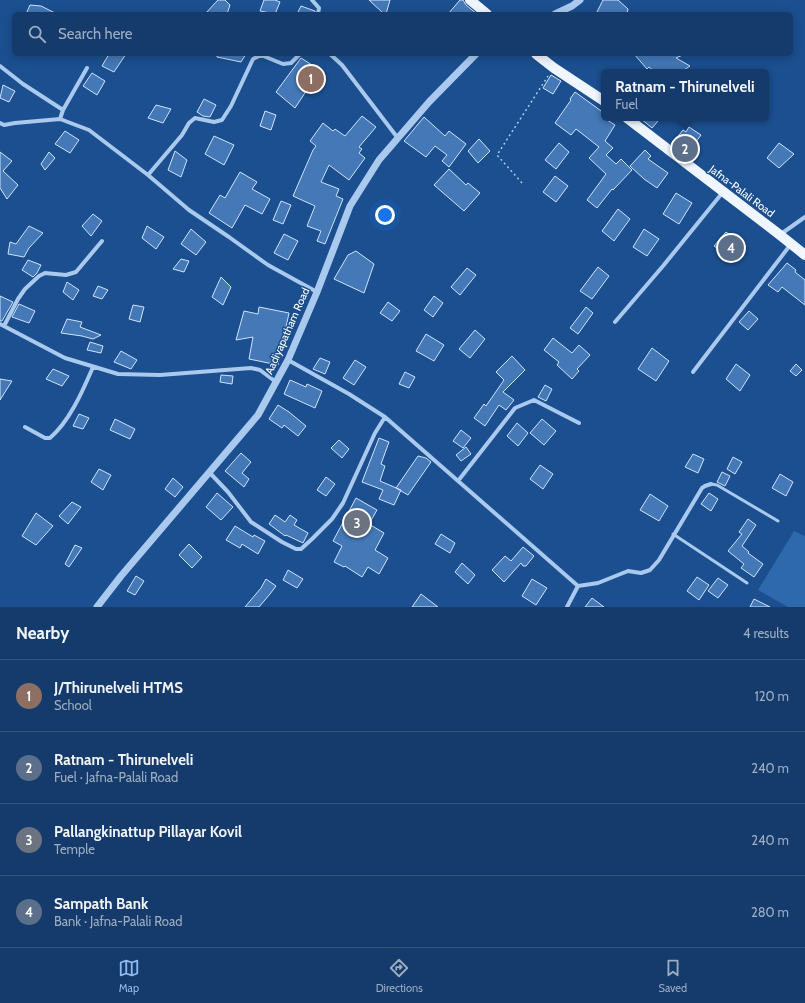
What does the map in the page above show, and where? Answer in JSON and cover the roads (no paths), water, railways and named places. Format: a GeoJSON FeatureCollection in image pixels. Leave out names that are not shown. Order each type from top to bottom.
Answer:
{"type":"FeatureCollection","features":[{"type":"Feature","properties":{"kind":"main road"},"geometry":{"type":"LineString","coordinates":[[470,0],[485,12]]}},
{"type":"Feature","properties":{"kind":"main road"},"geometry":{"type":"LineString","coordinates":[[539,56],[601,99]]}},
{"type":"Feature","properties":{"kind":"main road","name":"Jafna-Palali Road"},"geometry":{"type":"LineString","coordinates":[[631,121],[780,234],[805,255]]}},
{"type":"Feature","properties":{"kind":"street"},"geometry":{"type":"LineString","coordinates":[[312,0],[319,8],[318,12]]}},
{"type":"Feature","properties":{"kind":"street"},"geometry":{"type":"LineString","coordinates":[[559,12],[580,0]]}},
{"type":"Feature","properties":{"kind":"street"},"geometry":{"type":"LineString","coordinates":[[148,175],[182,135],[189,123],[195,118],[214,122],[222,120],[231,106],[254,59],[259,56]]}},
{"type":"Feature","properties":{"kind":"street"},"geometry":{"type":"LineString","coordinates":[[263,56],[283,64],[290,63],[298,56]]}},
{"type":"Feature","properties":{"kind":"street"},"geometry":{"type":"LineString","coordinates":[[332,56],[342,65],[397,137]]}},
{"type":"Feature","properties":{"kind":"street","name":"Aadiyapatham Road"},"geometry":{"type":"LineString","coordinates":[[97,607],[121,576],[258,416],[288,360],[317,292],[350,206],[378,160],[397,137],[474,56]]}},
{"type":"Feature","properties":{"kind":"street"},"geometry":{"type":"LineString","coordinates":[[0,66],[23,84],[63,110]]}},
{"type":"Feature","properties":{"kind":"street"},"geometry":{"type":"LineString","coordinates":[[60,119],[63,110],[87,68]]}},
{"type":"Feature","properties":{"kind":"street"},"geometry":{"type":"LineString","coordinates":[[0,123],[4,125],[60,119],[89,130],[148,175],[189,210],[230,237],[268,265],[317,292]]}},
{"type":"Feature","properties":{"kind":"street"},"geometry":{"type":"LineString","coordinates":[[614,322],[663,266],[723,192]]}},
{"type":"Feature","properties":{"kind":"street"},"geometry":{"type":"LineString","coordinates":[[780,234],[805,217]]}},
{"type":"Feature","properties":{"kind":"street"},"geometry":{"type":"LineString","coordinates":[[102,241],[76,272],[66,275],[45,273],[40,276],[25,289],[2,325],[65,358],[118,374],[160,376],[251,368],[260,370],[276,382]]}},
{"type":"Feature","properties":{"kind":"street"},"geometry":{"type":"LineString","coordinates":[[693,372],[791,244]]}},
{"type":"Feature","properties":{"kind":"street"},"geometry":{"type":"LineString","coordinates":[[288,360],[349,394],[386,417],[578,586],[598,583],[628,571],[641,573],[650,570],[659,560],[702,488],[711,484]]}},
{"type":"Feature","properties":{"kind":"street"},"geometry":{"type":"LineString","coordinates":[[25,427],[45,438],[50,438],[57,433],[82,394],[93,366]]}},
{"type":"Feature","properties":{"kind":"street"},"geometry":{"type":"LineString","coordinates":[[458,481],[515,408],[534,400],[579,423]]}},
{"type":"Feature","properties":{"kind":"street"},"geometry":{"type":"LineString","coordinates":[[209,472],[228,492],[251,522],[282,542],[296,549],[301,549],[332,519],[343,503],[375,433],[386,417]]}},
{"type":"Feature","properties":{"kind":"street"},"geometry":{"type":"LineString","coordinates":[[567,607],[578,586]]}},
{"type":"Feature","properties":{"kind":"lane"},"geometry":{"type":"LineString","coordinates":[[711,484],[717,485],[778,521]]}},
{"type":"Feature","properties":{"kind":"lane"},"geometry":{"type":"LineString","coordinates":[[674,534],[748,583]]}},
{"type":"Feature","properties":{"kind":"place","name":"J/Thirunelveli HTMS"},"geometry":{"type":"Point","coordinates":[311,79]}},
{"type":"Feature","properties":{"kind":"place","name":"Ratnam - Thirunelveli"},"geometry":{"type":"Point","coordinates":[685,149]}},
{"type":"Feature","properties":{"kind":"place","name":"Sampath Bank"},"geometry":{"type":"Point","coordinates":[731,248]}},
{"type":"Feature","properties":{"kind":"place","name":"Pallangkinattup Pillayar Kovil"},"geometry":{"type":"Point","coordinates":[357,523]}}]}
